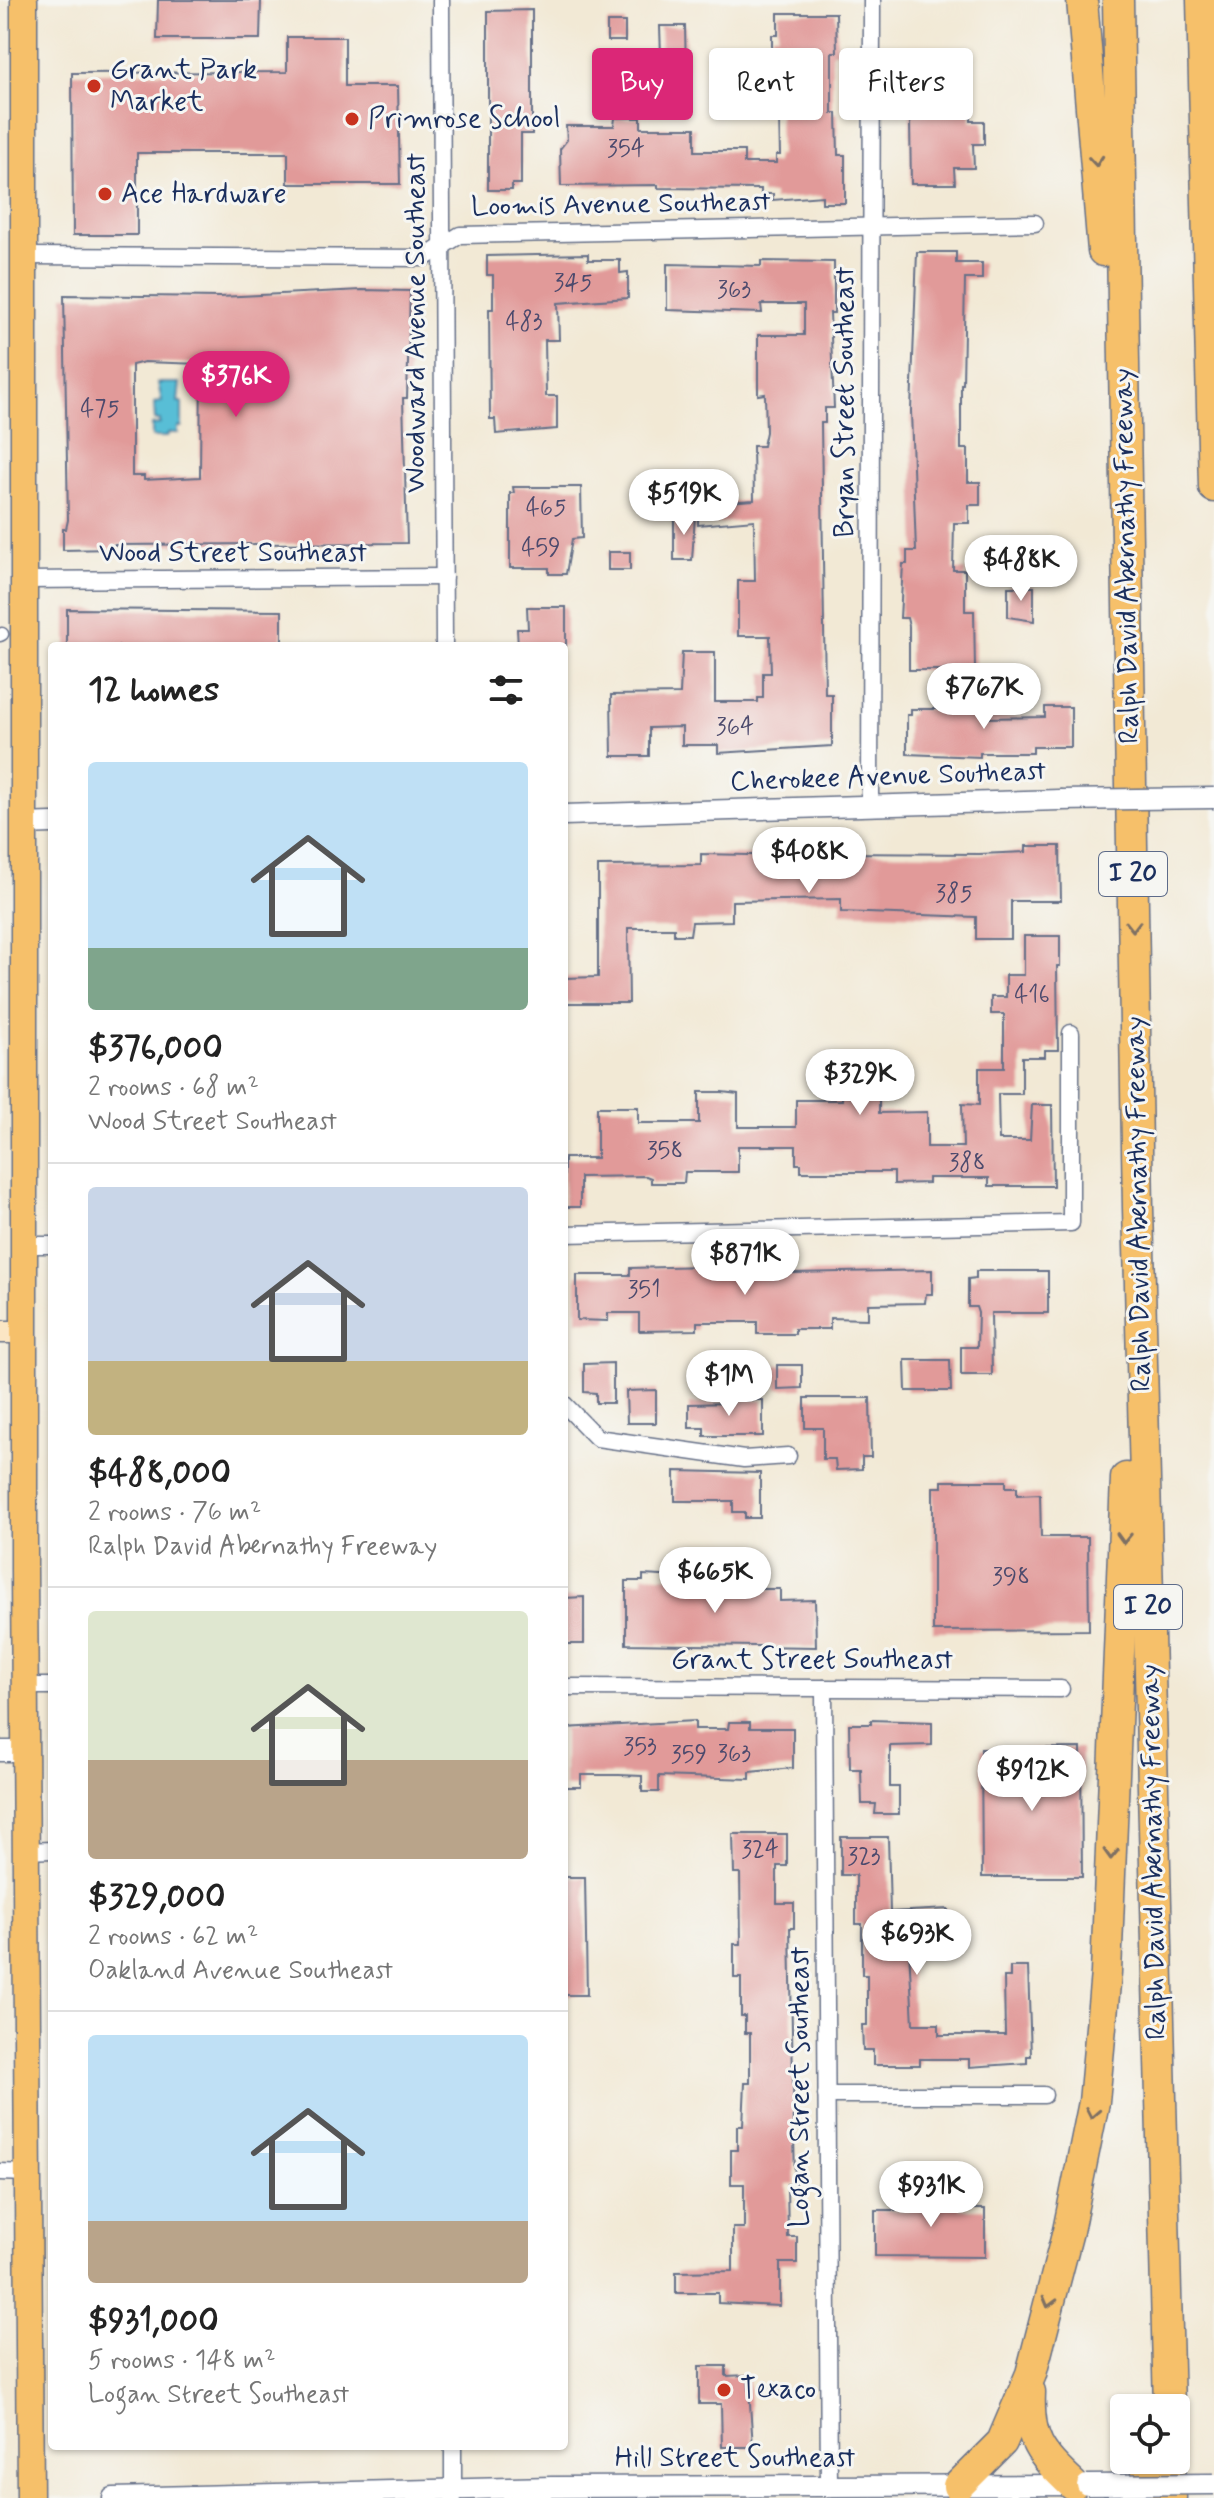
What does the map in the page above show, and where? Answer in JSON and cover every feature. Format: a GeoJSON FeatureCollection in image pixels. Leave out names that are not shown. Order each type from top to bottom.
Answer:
{"type":"FeatureCollection","features":[{"type":"Feature","properties":{"kind":"highway"},"geometry":{"type":"LineString","coordinates":[[1082,0],[1126,540]]}},
{"type":"Feature","properties":{"kind":"highway","name":"Ralph David Abernathy Freeway"},"geometry":{"type":"LineString","coordinates":[[1118,0],[1138,1208],[1169,2394]]}},
{"type":"Feature","properties":{"kind":"highway"},"geometry":{"type":"LineString","coordinates":[[1202,0],[1214,487]]}},
{"type":"Feature","properties":{"kind":"highway"},"geometry":{"type":"LineString","coordinates":[[958,2486],[1002,2442],[1031,2374],[1068,2231],[1096,2088],[1106,1973],[1138,1208]]}},
{"type":"Feature","properties":{"kind":"highway"},"geometry":{"type":"LineString","coordinates":[[1148,2394],[1158,2007]]}},
{"type":"Feature","properties":{"kind":"highway"},"geometry":{"type":"LineString","coordinates":[[1031,2374],[1029,2422],[1033,2438],[1045,2459],[1080,2485]]}},
{"type":"Feature","properties":{"kind":"highway"},"geometry":{"type":"LineString","coordinates":[[1146,2498],[1147,2474]]}},
{"type":"Feature","properties":{"kind":"highway"},"geometry":{"type":"LineString","coordinates":[[1170,2474],[1171,2498]]}},
{"type":"Feature","properties":{"kind":"main road"},"geometry":{"type":"LineString","coordinates":[[24,0],[23,1245],[12,1332],[24,1686],[12,1751],[25,1851],[13,2172],[30,2498]]}},
{"type":"Feature","properties":{"kind":"street","name":"Woodward Avenue Southeast"},"geometry":{"type":"LineString","coordinates":[[441,0],[444,642]]}},
{"type":"Feature","properties":{"kind":"street","name":"Bryan Street Southeast"},"geometry":{"type":"LineString","coordinates":[[870,805],[872,0]]}},
{"type":"Feature","properties":{"kind":"street","name":"Loomis Avenue Southeast"},"geometry":{"type":"LineString","coordinates":[[24,256],[424,258],[460,235],[1035,223]]}},
{"type":"Feature","properties":{"kind":"street","name":"Wood Street Southeast"},"geometry":{"type":"LineString","coordinates":[[23,580],[444,577]]}},
{"type":"Feature","properties":{"kind":"street","name":"Cherokee Avenue Southeast"},"geometry":{"type":"LineString","coordinates":[[568,815],[1214,798]]}},
{"type":"Feature","properties":{"kind":"street"},"geometry":{"type":"LineString","coordinates":[[23,824],[48,823]]}},
{"type":"Feature","properties":{"kind":"street"},"geometry":{"type":"LineString","coordinates":[[568,1234],[1071,1223],[1071,1033]]}},
{"type":"Feature","properties":{"kind":"street"},"geometry":{"type":"LineString","coordinates":[[23,1245],[48,1245]]}},
{"type":"Feature","properties":{"kind":"street"},"geometry":{"type":"LineString","coordinates":[[568,1408],[597,1438],[744,1459],[788,1456]]}},
{"type":"Feature","properties":{"kind":"street"},"geometry":{"type":"LineString","coordinates":[[24,1686],[48,1686]]}},
{"type":"Feature","properties":{"kind":"street","name":"Grant Street Southeast"},"geometry":{"type":"LineString","coordinates":[[568,1687],[1061,1689]]}},
{"type":"Feature","properties":{"kind":"street","name":"Logan Street Southeast"},"geometry":{"type":"LineString","coordinates":[[824,1688],[829,2486]]}},
{"type":"Feature","properties":{"kind":"street"},"geometry":{"type":"LineString","coordinates":[[25,1851],[48,1850]]}},
{"type":"Feature","properties":{"kind":"street"},"geometry":{"type":"LineString","coordinates":[[826,2095],[1044,2095]]}},
{"type":"Feature","properties":{"kind":"street"},"geometry":{"type":"LineString","coordinates":[[453,2450],[453,2494]]}},
{"type":"Feature","properties":{"kind":"street","name":"Hill Street Southeast"},"geometry":{"type":"LineString","coordinates":[[113,2498],[829,2486],[1214,2484]]}},
{"type":"Feature","properties":{"kind":"water"},"geometry":{"type":"Polygon","coordinates":[[[158,383],[180,383],[178,402],[182,402],[182,427],[178,427],[178,433],[168,433],[167,437],[152,437],[152,425],[160,424],[160,420],[155,420],[154,403],[162,402],[158,383]]]}},
{"type":"Feature","properties":{"kind":"building"},"geometry":{"type":"Polygon","coordinates":[[[158,0],[261,0],[260,39],[157,39],[158,0]]]}},
{"type":"Feature","properties":{"kind":"building"},"geometry":{"type":"Polygon","coordinates":[[[532,10],[532,134],[521,134],[521,184],[512,184],[512,190],[488,190],[488,11],[532,10]]]}},
{"type":"Feature","properties":{"kind":"building"},"geometry":{"type":"Polygon","coordinates":[[[778,13],[836,13],[837,52],[832,52],[832,113],[837,113],[838,155],[845,155],[845,203],[822,203],[822,196],[773,200],[773,194],[761,194],[761,189],[658,188],[658,185],[561,186],[560,149],[567,140],[566,126],[614,126],[615,120],[641,120],[641,128],[695,128],[695,151],[744,151],[744,163],[776,163],[776,155],[780,155],[779,120],[823,120],[823,48],[772,48],[772,35],[778,35],[778,13]]]}},
{"type":"Feature","properties":{"kind":"building"},"geometry":{"type":"Polygon","coordinates":[[[607,22],[625,22],[625,41],[607,41],[607,22]]]}},
{"type":"Feature","properties":{"kind":"building"},"geometry":{"type":"Polygon","coordinates":[[[660,26],[685,26],[685,48],[661,48],[660,26]]]}},
{"type":"Feature","properties":{"kind":"building"},"geometry":{"type":"Polygon","coordinates":[[[287,37],[345,37],[345,86],[398,86],[400,184],[288,184],[288,153],[137,153],[137,235],[73,235],[72,73],[287,72],[287,37]]]}},
{"type":"Feature","properties":{"kind":"building"},"geometry":{"type":"Polygon","coordinates":[[[910,120],[984,121],[984,144],[973,144],[974,168],[954,168],[955,184],[911,184],[910,120]]]}},
{"type":"Feature","properties":{"kind":"building"},"geometry":{"type":"Polygon","coordinates":[[[917,252],[956,252],[956,263],[982,263],[982,279],[965,279],[961,384],[961,449],[968,449],[968,482],[980,482],[980,505],[969,505],[969,523],[954,523],[953,570],[965,570],[965,611],[974,611],[975,670],[909,670],[909,626],[907,618],[900,618],[903,564],[907,564],[907,551],[916,551],[911,411],[917,252]]]}},
{"type":"Feature","properties":{"kind":"building"},"geometry":{"type":"Polygon","coordinates":[[[588,254],[588,260],[620,260],[620,273],[628,272],[628,298],[558,303],[559,340],[545,340],[546,396],[557,396],[557,429],[496,434],[495,419],[490,419],[489,309],[493,309],[493,275],[487,275],[487,256],[588,254]]]}},
{"type":"Feature","properties":{"kind":"building"},"geometry":{"type":"Polygon","coordinates":[[[761,261],[834,262],[834,313],[830,313],[834,408],[825,408],[825,423],[821,423],[825,694],[832,694],[832,746],[718,753],[718,745],[682,745],[682,727],[649,728],[649,756],[612,756],[611,695],[680,694],[682,652],[715,652],[715,702],[758,702],[758,698],[763,698],[763,673],[771,673],[770,636],[738,636],[738,581],[755,581],[754,520],[698,525],[698,504],[754,500],[753,446],[763,446],[766,432],[765,394],[758,395],[758,335],[804,335],[804,304],[761,304],[762,313],[667,310],[667,264],[761,266],[761,261]]]}},
{"type":"Feature","properties":{"kind":"building"},"geometry":{"type":"Polygon","coordinates":[[[362,290],[410,291],[407,398],[403,398],[407,543],[112,545],[112,549],[63,550],[63,529],[66,529],[68,520],[64,295],[220,297],[362,290]],[[144,362],[132,365],[132,476],[144,476],[144,480],[200,477],[201,364],[144,362]]]}},
{"type":"Feature","properties":{"kind":"building"},"geometry":{"type":"Polygon","coordinates":[[[513,487],[581,487],[582,538],[572,539],[566,574],[549,574],[549,568],[510,568],[510,493],[514,493],[513,487]]]}},
{"type":"Feature","properties":{"kind":"building"},"geometry":{"type":"Polygon","coordinates":[[[674,516],[695,516],[692,560],[674,560],[674,516]]]}},
{"type":"Feature","properties":{"kind":"building"},"geometry":{"type":"Polygon","coordinates":[[[608,552],[630,552],[630,570],[608,570],[608,552]]]}},
{"type":"Feature","properties":{"kind":"building"},"geometry":{"type":"Polygon","coordinates":[[[1008,587],[1034,587],[1034,621],[1008,617],[1008,587]]]}},
{"type":"Feature","properties":{"kind":"building"},"geometry":{"type":"Polygon","coordinates":[[[527,607],[566,607],[566,642],[518,642],[517,629],[528,629],[527,607]]]}},
{"type":"Feature","properties":{"kind":"building"},"geometry":{"type":"Polygon","coordinates":[[[67,609],[282,611],[282,642],[67,642],[67,609]]]}},
{"type":"Feature","properties":{"kind":"building"},"geometry":{"type":"Polygon","coordinates":[[[958,702],[986,702],[986,718],[1045,717],[1045,707],[1071,707],[1071,747],[1033,747],[1033,753],[980,753],[980,757],[907,754],[907,715],[911,715],[911,709],[958,709],[958,702]]]}},
{"type":"Feature","properties":{"kind":"building"},"geometry":{"type":"Polygon","coordinates":[[[1026,846],[1060,846],[1061,901],[1011,901],[1011,939],[976,939],[976,917],[841,912],[841,899],[732,901],[732,921],[692,922],[690,935],[674,935],[674,928],[628,928],[629,1003],[568,1003],[568,978],[598,977],[598,866],[701,865],[701,854],[795,856],[795,847],[819,847],[819,852],[835,853],[1026,852],[1026,846]]]}},
{"type":"Feature","properties":{"kind":"building"},"geometry":{"type":"Polygon","coordinates":[[[1024,936],[1060,936],[1060,966],[1057,966],[1058,1050],[1045,1050],[1045,1057],[1022,1057],[1022,1094],[998,1094],[999,1140],[1030,1140],[1032,1105],[1052,1105],[1053,1186],[989,1186],[989,1178],[928,1178],[928,1183],[894,1184],[894,1172],[801,1172],[801,1164],[796,1164],[796,1146],[738,1146],[738,1172],[685,1172],[684,1183],[651,1183],[651,1178],[646,1176],[580,1177],[580,1207],[568,1207],[568,1158],[597,1158],[597,1107],[638,1107],[638,1123],[699,1123],[699,1092],[722,1092],[738,1094],[738,1127],[796,1127],[796,1100],[842,1100],[843,1078],[879,1079],[879,1113],[927,1112],[927,1147],[963,1147],[962,1104],[979,1105],[979,1068],[1004,1068],[1004,1014],[991,1014],[991,997],[1006,997],[1006,975],[1024,975],[1024,936]]]}},
{"type":"Feature","properties":{"kind":"building"},"geometry":{"type":"Polygon","coordinates":[[[730,1266],[730,1271],[795,1273],[932,1270],[932,1294],[926,1294],[925,1303],[868,1304],[868,1319],[830,1318],[830,1329],[795,1329],[795,1334],[757,1334],[757,1322],[697,1322],[697,1330],[639,1331],[639,1313],[608,1313],[608,1321],[577,1320],[577,1275],[630,1275],[630,1268],[730,1266]]]}},
{"type":"Feature","properties":{"kind":"building"},"geometry":{"type":"Polygon","coordinates":[[[976,1271],[1048,1271],[1048,1313],[991,1313],[992,1375],[961,1375],[961,1347],[977,1347],[978,1313],[976,1307],[968,1307],[968,1279],[976,1278],[976,1271]]]}},
{"type":"Feature","properties":{"kind":"building"},"geometry":{"type":"Polygon","coordinates":[[[905,1360],[950,1360],[951,1391],[906,1391],[905,1360]]]}},
{"type":"Feature","properties":{"kind":"building"},"geometry":{"type":"Polygon","coordinates":[[[613,1363],[613,1403],[596,1403],[596,1393],[584,1392],[584,1364],[613,1363]]]}},
{"type":"Feature","properties":{"kind":"building"},"geometry":{"type":"Polygon","coordinates":[[[777,1365],[802,1365],[802,1388],[777,1389],[777,1365]]]}},
{"type":"Feature","properties":{"kind":"building"},"geometry":{"type":"Polygon","coordinates":[[[656,1390],[656,1423],[627,1423],[626,1391],[656,1390]]]}},
{"type":"Feature","properties":{"kind":"building"},"geometry":{"type":"Polygon","coordinates":[[[805,1398],[870,1398],[871,1457],[862,1457],[862,1469],[836,1470],[835,1459],[823,1459],[823,1428],[805,1428],[805,1398]]]}},
{"type":"Feature","properties":{"kind":"building"},"geometry":{"type":"Polygon","coordinates":[[[733,1400],[763,1400],[763,1436],[704,1436],[704,1428],[689,1428],[689,1404],[733,1403],[733,1400]]]}},
{"type":"Feature","properties":{"kind":"building"},"geometry":{"type":"Polygon","coordinates":[[[675,1471],[760,1473],[760,1518],[745,1518],[745,1512],[733,1512],[733,1501],[675,1501],[675,1471]]]}},
{"type":"Feature","properties":{"kind":"building"},"geometry":{"type":"Polygon","coordinates":[[[942,1481],[1006,1481],[1006,1487],[1017,1487],[1017,1495],[1040,1494],[1041,1537],[1088,1537],[1089,1630],[933,1631],[933,1487],[942,1487],[942,1481]]]}},
{"type":"Feature","properties":{"kind":"building"},"geometry":{"type":"Polygon","coordinates":[[[643,1575],[735,1580],[735,1587],[740,1589],[780,1589],[780,1601],[815,1600],[816,1647],[626,1644],[626,1581],[643,1581],[643,1575]]]}},
{"type":"Feature","properties":{"kind":"building"},"geometry":{"type":"Polygon","coordinates":[[[584,1597],[584,1644],[568,1644],[568,1598],[584,1597]]]}},
{"type":"Feature","properties":{"kind":"building"},"geometry":{"type":"Polygon","coordinates":[[[871,1720],[932,1722],[932,1745],[890,1746],[890,1787],[899,1787],[899,1814],[875,1814],[876,1804],[862,1804],[861,1769],[850,1769],[849,1724],[871,1724],[871,1720]]]}},
{"type":"Feature","properties":{"kind":"building"},"geometry":{"type":"Polygon","coordinates":[[[695,1721],[695,1729],[728,1729],[729,1722],[750,1722],[750,1728],[793,1728],[793,1768],[750,1772],[750,1779],[659,1776],[659,1792],[642,1792],[642,1776],[581,1775],[581,1787],[568,1787],[568,1728],[695,1721]]]}},
{"type":"Feature","properties":{"kind":"building"},"geometry":{"type":"Polygon","coordinates":[[[1081,1748],[1082,1877],[982,1877],[981,1749],[1081,1748]]]}},
{"type":"Feature","properties":{"kind":"building"},"geometry":{"type":"Polygon","coordinates":[[[733,1834],[787,1834],[787,1866],[777,1866],[777,1903],[794,1903],[794,1928],[790,1928],[795,2184],[787,2184],[788,2237],[797,2237],[797,2263],[780,2263],[780,2306],[718,2303],[718,2293],[676,2293],[676,2272],[733,2271],[733,2228],[744,2228],[744,2184],[731,2184],[731,2150],[737,2150],[737,2126],[743,2126],[745,2083],[750,2083],[750,2033],[745,2033],[745,2016],[741,2016],[741,1978],[734,1978],[734,1944],[741,1944],[740,1873],[734,1873],[733,1834]]]}},
{"type":"Feature","properties":{"kind":"building"},"geometry":{"type":"Polygon","coordinates":[[[841,1837],[888,1837],[890,1912],[948,1909],[949,1927],[908,1930],[913,2024],[939,2024],[939,2035],[1005,2035],[1004,1977],[1010,1977],[1010,1967],[1028,1967],[1031,2056],[1027,2056],[1027,2063],[969,2067],[969,2059],[920,2059],[920,2065],[873,2065],[873,2050],[863,2050],[862,2025],[867,2025],[867,1975],[862,1975],[862,1924],[856,1924],[856,1875],[841,1875],[841,1837]]]}},
{"type":"Feature","properties":{"kind":"building"},"geometry":{"type":"Polygon","coordinates":[[[568,1877],[585,1877],[587,1995],[568,1995],[568,1877]]]}},
{"type":"Feature","properties":{"kind":"building"},"geometry":{"type":"Polygon","coordinates":[[[909,2194],[960,2195],[960,2209],[985,2209],[985,2257],[875,2256],[875,2210],[909,2210],[909,2194]]]}},
{"type":"Feature","properties":{"kind":"building"},"geometry":{"type":"Polygon","coordinates":[[[699,2366],[726,2366],[726,2376],[748,2375],[753,2447],[722,2447],[721,2404],[699,2404],[699,2366]]]}},
{"type":"Feature","properties":{"kind":"place","name":"Grant Park Market"},"geometry":{"type":"Point","coordinates":[94,86]}},
{"type":"Feature","properties":{"kind":"place","name":"Primrose School"},"geometry":{"type":"Point","coordinates":[352,119]}},
{"type":"Feature","properties":{"kind":"place","name":"Ace Hardware"},"geometry":{"type":"Point","coordinates":[105,194]}},
{"type":"Feature","properties":{"kind":"place","name":"Texaco"},"geometry":{"type":"Point","coordinates":[724,2390]}}]}
